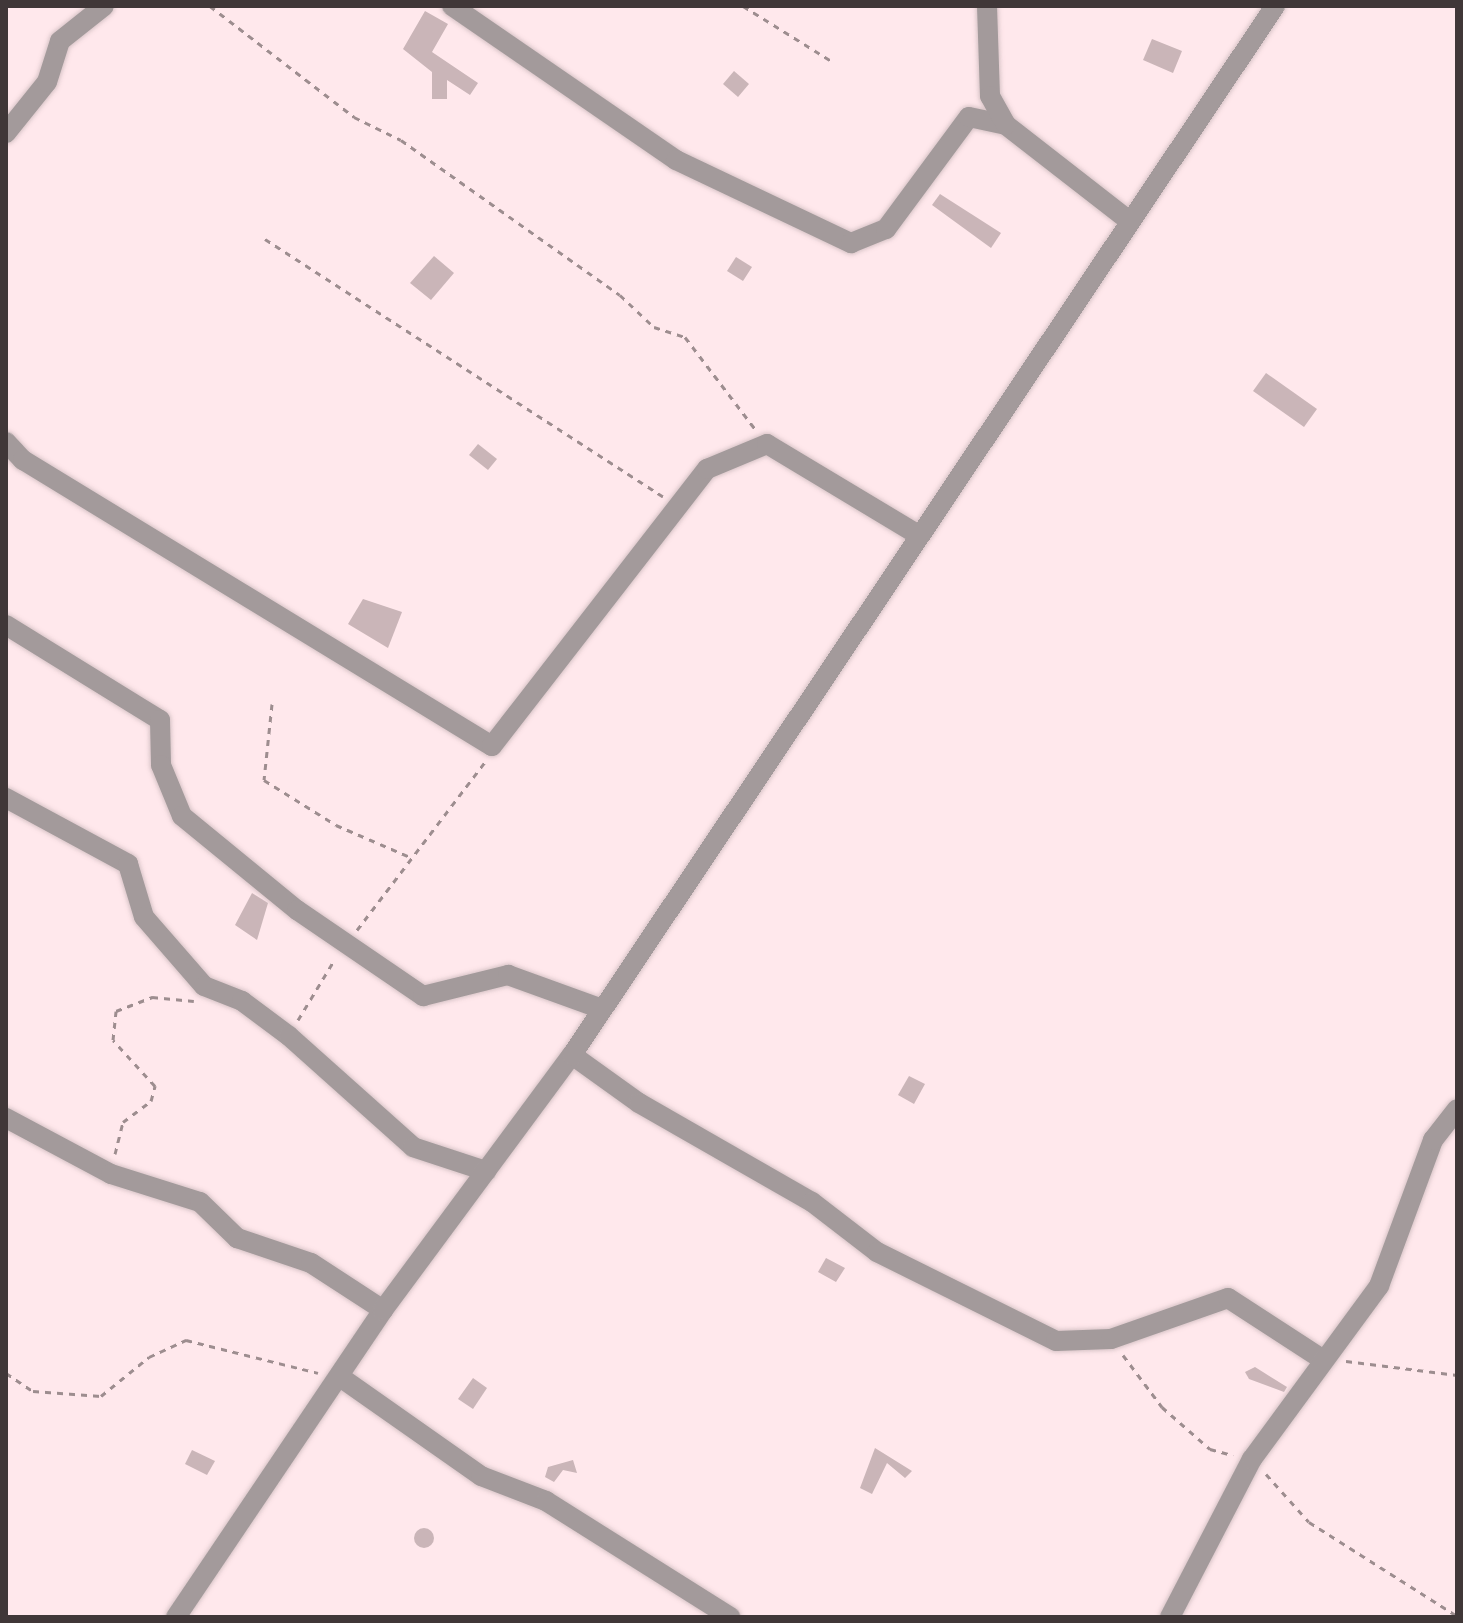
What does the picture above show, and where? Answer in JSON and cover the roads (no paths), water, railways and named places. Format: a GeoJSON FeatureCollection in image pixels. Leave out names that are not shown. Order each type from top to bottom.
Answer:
{"type":"FeatureCollection","features":[{"type":"Feature","properties":{"kind":"street"},"geometry":{"type":"LineString","coordinates":[[6,133],[47,82],[60,41],[104,6]]}},
{"type":"Feature","properties":{"kind":"street"},"geometry":{"type":"LineString","coordinates":[[452,6],[676,160],[851,243],[886,229],[969,117],[1006,125]]}},
{"type":"Feature","properties":{"kind":"street"},"geometry":{"type":"LineString","coordinates":[[987,6],[990,96],[1006,125],[1128,220]]}},
{"type":"Feature","properties":{"kind":"street"},"geometry":{"type":"LineString","coordinates":[[176,1617],[343,1379],[383,1310],[572,1055],[599,1008],[1275,6]]}},
{"type":"Feature","properties":{"kind":"street"},"geometry":{"type":"LineString","coordinates":[[6,442],[23,460],[492,746],[707,469],[767,444],[917,534]]}},
{"type":"Feature","properties":{"kind":"street"},"geometry":{"type":"LineString","coordinates":[[6,625],[160,720],[161,765],[182,816],[297,910],[348,941],[423,996],[508,975],[599,1008]]}},
{"type":"Feature","properties":{"kind":"street"},"geometry":{"type":"LineString","coordinates":[[6,798],[128,864],[144,917],[204,986],[242,1001],[289,1036],[413,1147],[486,1171]]}},
{"type":"Feature","properties":{"kind":"street"},"geometry":{"type":"LineString","coordinates":[[572,1055],[639,1103],[812,1202],[877,1252],[980,1307],[1056,1341],[1111,1339],[1228,1298],[1322,1359]]}},
{"type":"Feature","properties":{"kind":"street"},"geometry":{"type":"LineString","coordinates":[[1170,1617],[1252,1459],[1322,1359],[1379,1286],[1433,1140],[1457,1109]]}},
{"type":"Feature","properties":{"kind":"street"},"geometry":{"type":"LineString","coordinates":[[6,1118],[111,1174],[200,1202],[237,1238],[311,1263],[383,1310]]}},
{"type":"Feature","properties":{"kind":"street"},"geometry":{"type":"LineString","coordinates":[[343,1379],[481,1476],[546,1501],[730,1617]]}}]}
